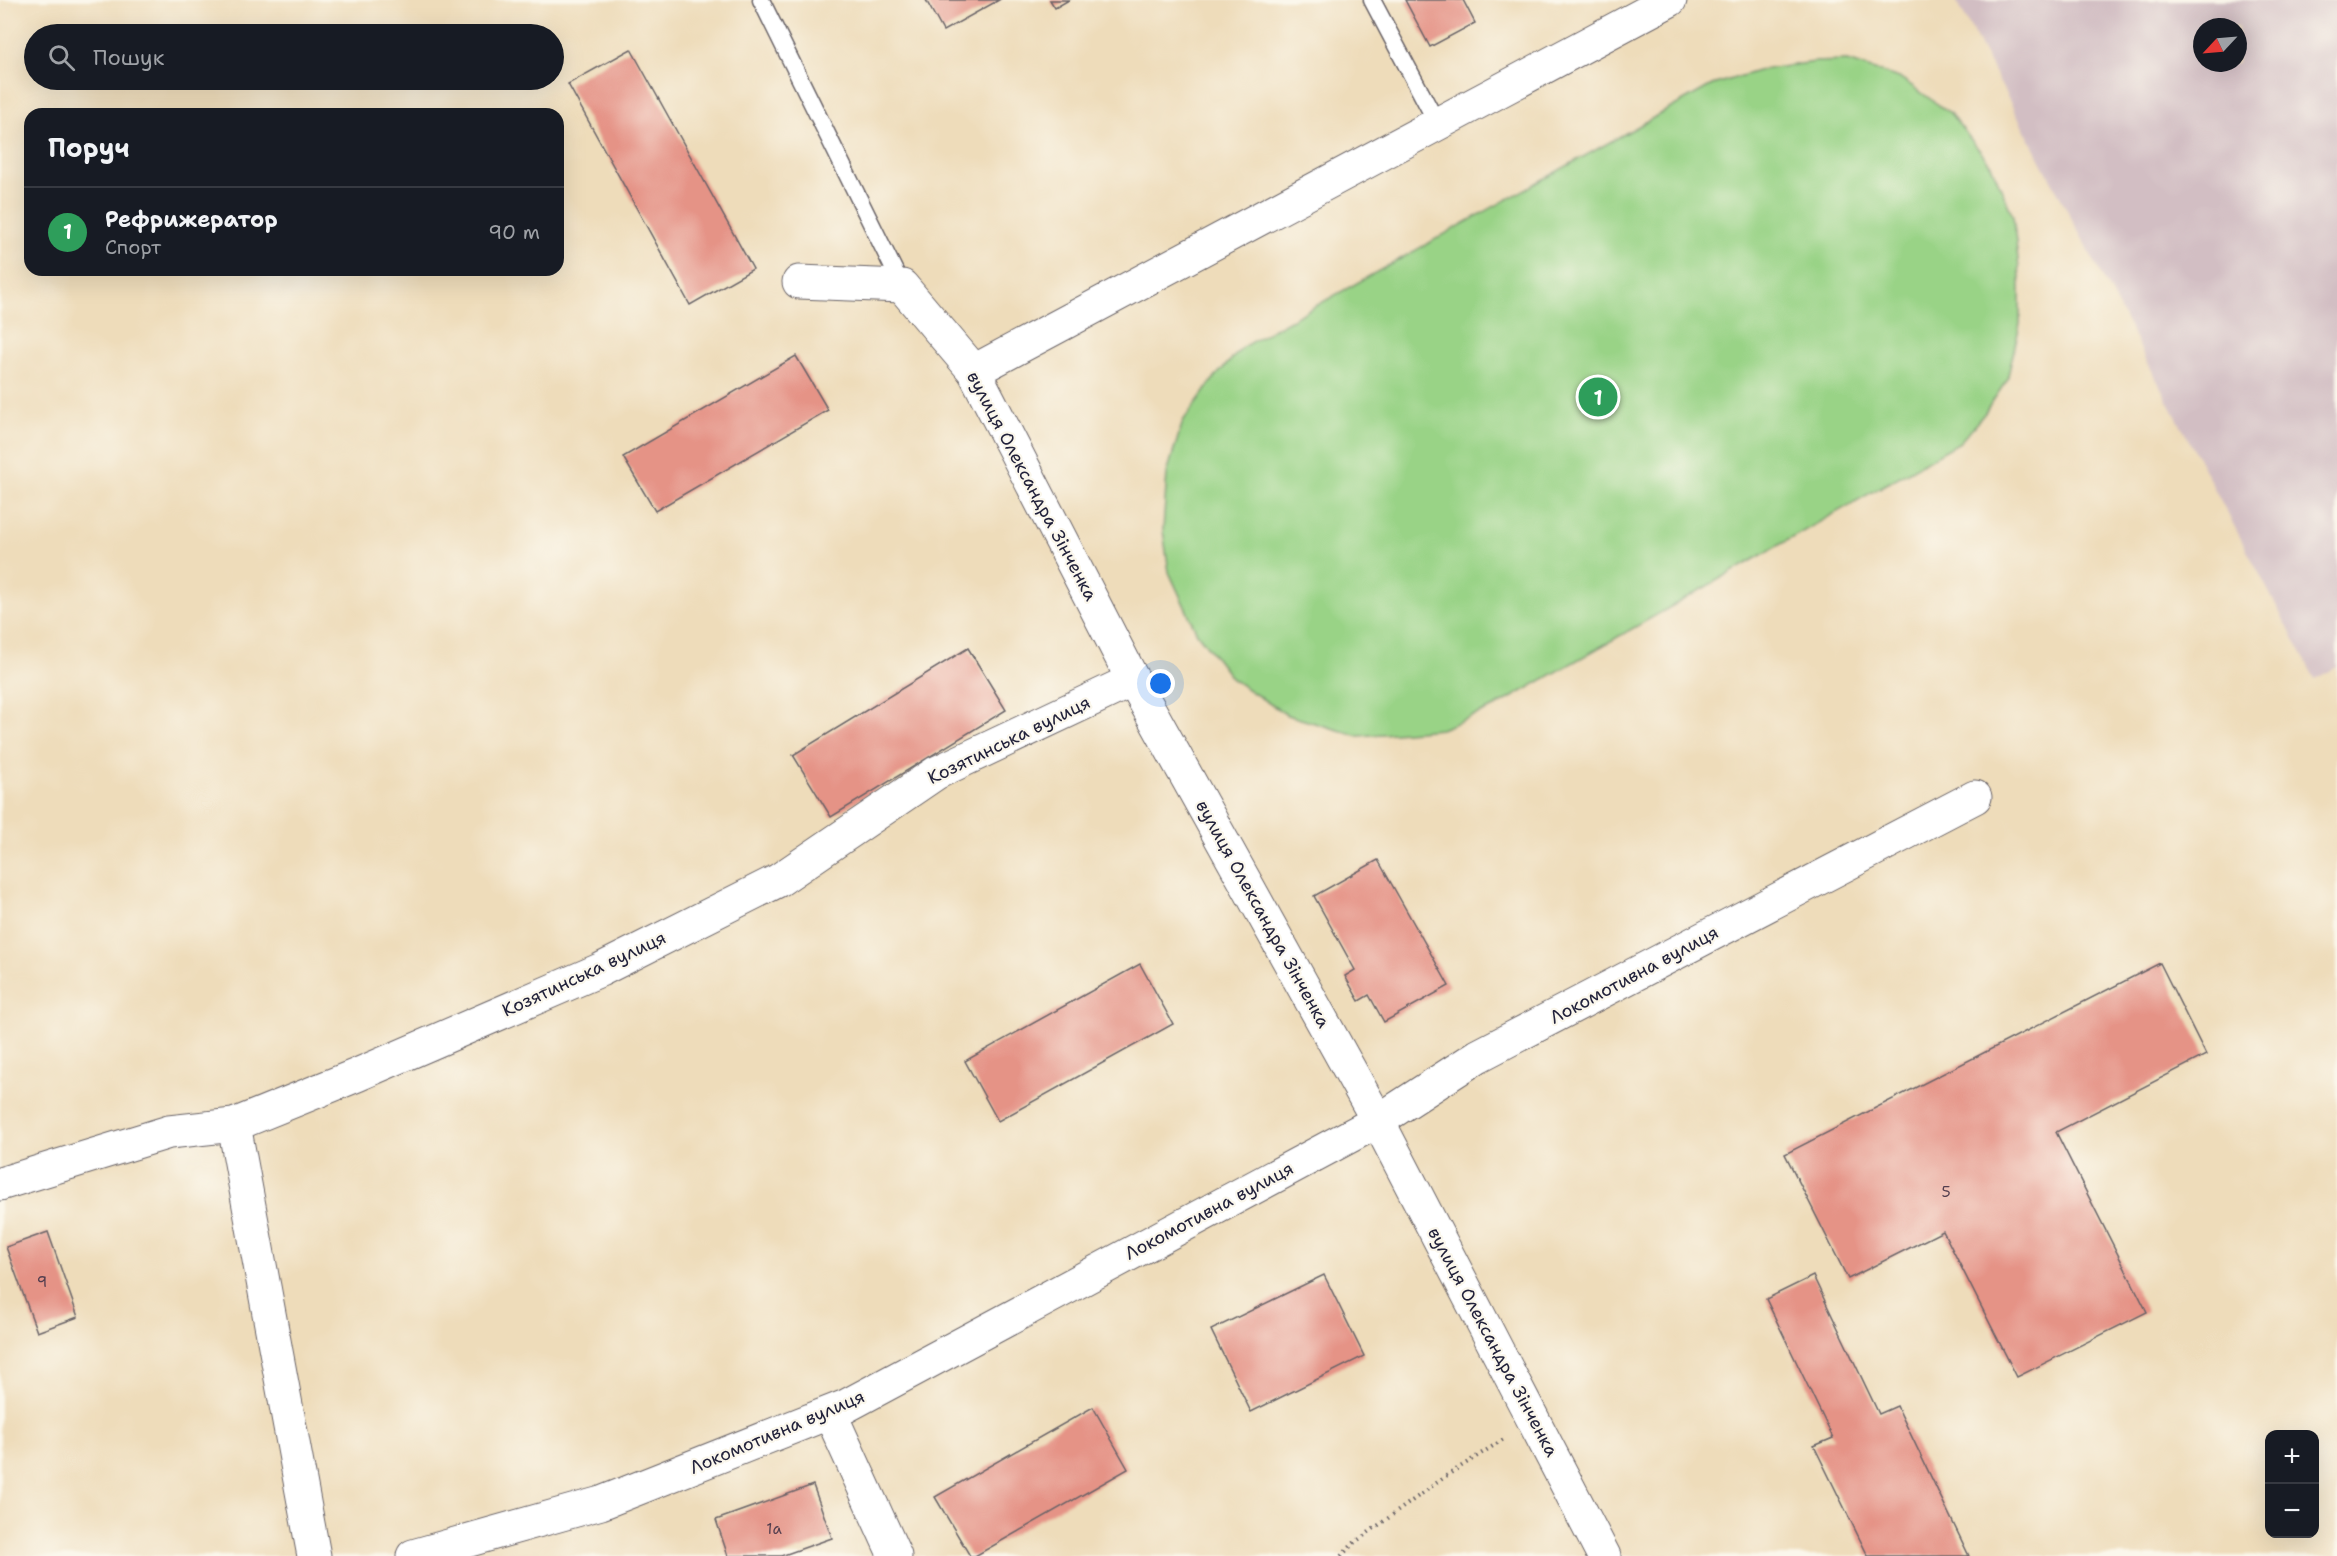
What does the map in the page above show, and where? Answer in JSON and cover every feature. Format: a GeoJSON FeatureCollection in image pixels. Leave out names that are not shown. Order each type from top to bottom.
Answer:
{"type":"FeatureCollection","features":[{"type":"Feature","properties":{"kind":"street"},"geometry":{"type":"LineString","coordinates":[[974,371],[1670,0]]}},
{"type":"Feature","properties":{"kind":"street"},"geometry":{"type":"LineString","coordinates":[[799,282],[902,286]]}},
{"type":"Feature","properties":{"kind":"street","name":"вулиця Олександра Зінченка"},"geometry":{"type":"LineString","coordinates":[[902,286],[974,371],[1133,680],[1378,1121],[1604,1556]]}},
{"type":"Feature","properties":{"kind":"street","name":"Козятинська вулиця"},"geometry":{"type":"LineString","coordinates":[[0,1184],[169,1132],[234,1125],[357,1075],[600,970],[779,880],[936,773],[1133,680]]}},
{"type":"Feature","properties":{"kind":"street","name":"Локомотивна вулиця"},"geometry":{"type":"LineString","coordinates":[[413,1556],[601,1503],[830,1413],[1378,1121],[1478,1056],[1976,797]]}},
{"type":"Feature","properties":{"kind":"street"},"geometry":{"type":"LineString","coordinates":[[234,1125],[314,1556]]}},
{"type":"Feature","properties":{"kind":"street"},"geometry":{"type":"LineString","coordinates":[[830,1413],[895,1556]]}},
{"type":"Feature","properties":{"kind":"lane"},"geometry":{"type":"LineString","coordinates":[[761,0],[902,286]]}},
{"type":"Feature","properties":{"kind":"lane"},"geometry":{"type":"LineString","coordinates":[[1372,0],[1438,125]]}},
{"type":"Feature","properties":{"kind":"path"},"geometry":{"type":"LineString","coordinates":[[1341,1556],[1354,1543],[1446,1476],[1533,1420]]}},
{"type":"Feature","properties":{"kind":"shaded area"},"geometry":{"type":"Polygon","coordinates":[[[1956,0],[2337,0],[2337,667],[2315,679],[1956,0]]]}},
{"type":"Feature","properties":{"kind":"green space"},"geometry":{"type":"Polygon","coordinates":[[[1847,61],[1902,79],[1950,113],[1991,165],[2013,216],[2020,277],[2020,324],[2007,380],[1984,414],[1960,442],[1495,707],[1441,729],[1359,736],[1287,715],[1232,679],[1197,633],[1169,572],[1163,530],[1167,473],[1183,421],[1215,377],[1244,346],[1712,85],[1761,70],[1814,62],[1847,61]]]}},
{"type":"Feature","properties":{"kind":"building"},"geometry":{"type":"Polygon","coordinates":[[[926,0],[999,0],[943,31],[926,0]]]}},
{"type":"Feature","properties":{"kind":"building"},"geometry":{"type":"Polygon","coordinates":[[[1050,0],[1069,0],[1055,8],[1050,0]]]}},
{"type":"Feature","properties":{"kind":"building"},"geometry":{"type":"Polygon","coordinates":[[[1405,0],[1463,0],[1475,23],[1430,47],[1405,0]]]}},
{"type":"Feature","properties":{"kind":"building"},"geometry":{"type":"Polygon","coordinates":[[[631,49],[753,269],[690,305],[568,84],[631,49]]]}},
{"type":"Feature","properties":{"kind":"building"},"geometry":{"type":"Polygon","coordinates":[[[796,356],[828,410],[655,511],[623,457],[796,356]]]}},
{"type":"Feature","properties":{"kind":"building"},"geometry":{"type":"Polygon","coordinates":[[[968,648],[1006,710],[831,817],[793,755],[968,648]]]}},
{"type":"Feature","properties":{"kind":"building"},"geometry":{"type":"Polygon","coordinates":[[[1378,860],[1449,986],[1384,1022],[1369,995],[1359,1001],[1345,976],[1355,970],[1314,896],[1378,860]]]}},
{"type":"Feature","properties":{"kind":"building"},"geometry":{"type":"Polygon","coordinates":[[[2160,963],[2206,1055],[2056,1132],[2147,1312],[2017,1377],[1943,1231],[1848,1279],[1785,1154],[2160,963]]]}},
{"type":"Feature","properties":{"kind":"building"},"geometry":{"type":"Polygon","coordinates":[[[1140,964],[1173,1024],[998,1121],[965,1061],[1140,964]]]}},
{"type":"Feature","properties":{"kind":"building"},"geometry":{"type":"Polygon","coordinates":[[[48,1232],[78,1317],[37,1332],[6,1247],[48,1232]]]}},
{"type":"Feature","properties":{"kind":"building"},"geometry":{"type":"Polygon","coordinates":[[[1324,1275],[1364,1356],[1251,1412],[1211,1330],[1324,1275]]]}},
{"type":"Feature","properties":{"kind":"building"},"geometry":{"type":"Polygon","coordinates":[[[1813,1276],[1879,1414],[1897,1406],[1969,1556],[1868,1556],[1814,1446],[1833,1438],[1766,1299],[1813,1276]]]}},
{"type":"Feature","properties":{"kind":"building"},"geometry":{"type":"Polygon","coordinates":[[[1093,1407],[1128,1469],[975,1556],[970,1556],[935,1497],[1093,1407]]]}},
{"type":"Feature","properties":{"kind":"building"},"geometry":{"type":"Polygon","coordinates":[[[813,1485],[832,1538],[781,1556],[728,1556],[716,1520],[813,1485]]]}},
{"type":"Feature","properties":{"kind":"place","name":"Рефрижератор"},"geometry":{"type":"Point","coordinates":[1598,397]}}]}
